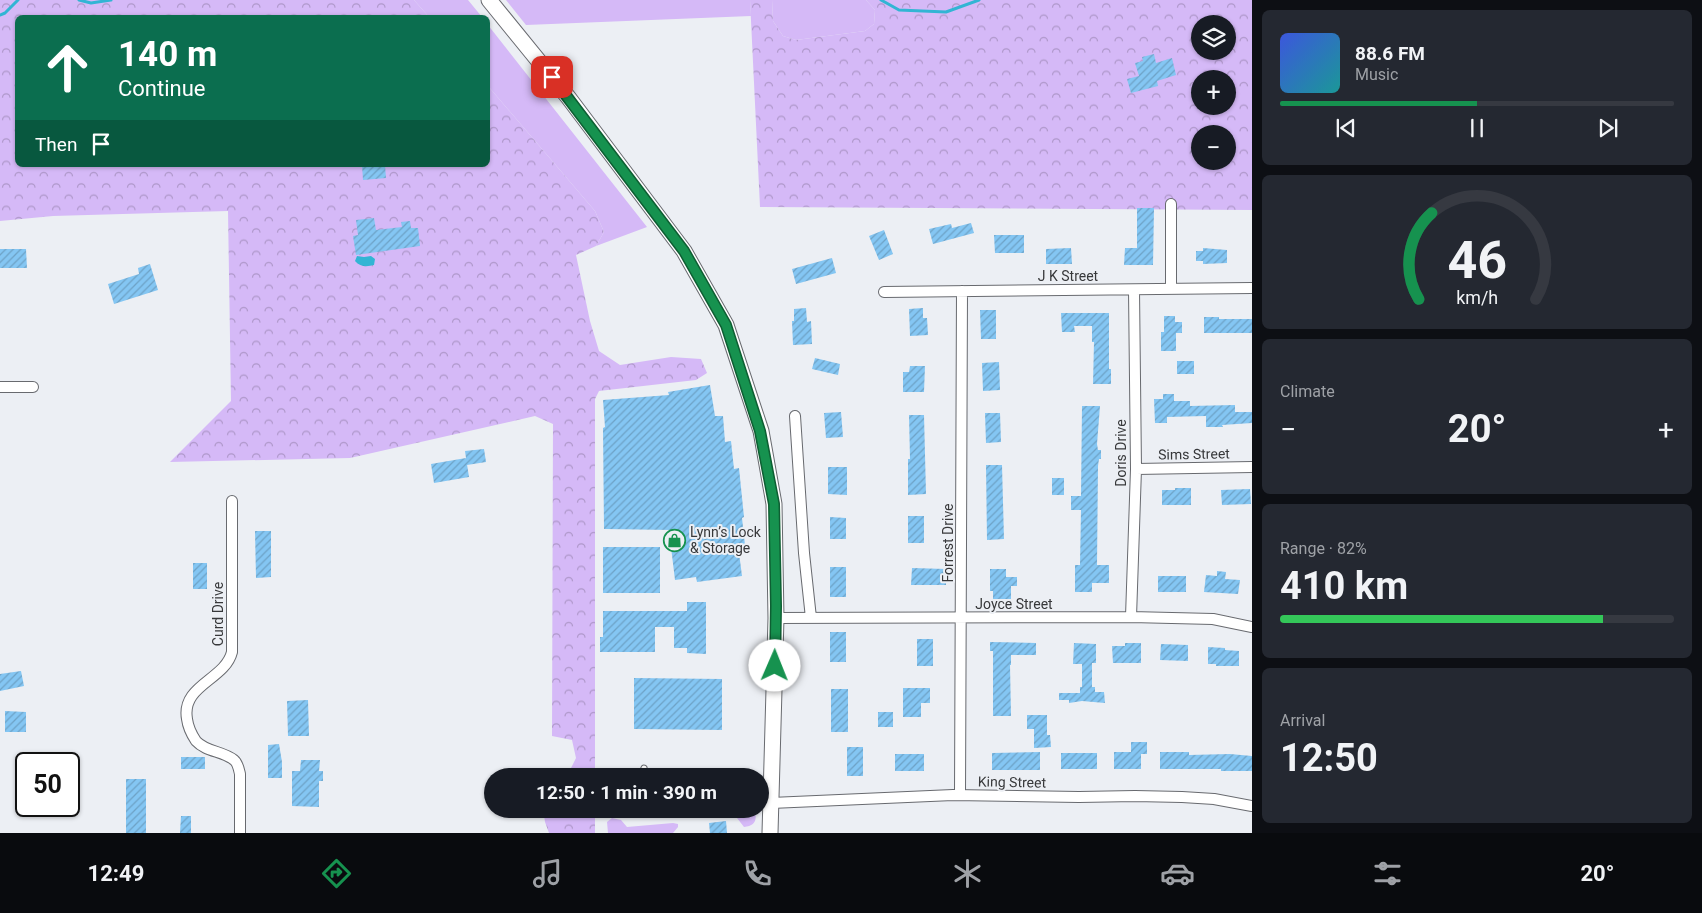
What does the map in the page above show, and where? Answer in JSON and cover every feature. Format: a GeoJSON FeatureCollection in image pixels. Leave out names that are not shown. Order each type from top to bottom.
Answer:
{"type":"FeatureCollection","features":[{"type":"Feature","properties":{"kind":"main road"},"geometry":{"type":"LineString","coordinates":[[488,0],[564,93],[684,251],[726,325],[760,431],[774,504],[776,618],[770,833]]}},
{"type":"Feature","properties":{"kind":"street"},"geometry":{"type":"LineString","coordinates":[[1171,204],[1171,289]]}},
{"type":"Feature","properties":{"kind":"street","name":"J K Street"},"geometry":{"type":"LineString","coordinates":[[884,292],[1252,288]]}},
{"type":"Feature","properties":{"kind":"street","name":"Doris Drive"},"geometry":{"type":"LineString","coordinates":[[1131,617],[1136,468],[1134,290]]}},
{"type":"Feature","properties":{"kind":"street","name":"Forrest Drive"},"geometry":{"type":"LineString","coordinates":[[960,795],[962,291]]}},
{"type":"Feature","properties":{"kind":"street"},"geometry":{"type":"LineString","coordinates":[[0,387],[32,387]]}},
{"type":"Feature","properties":{"kind":"street"},"geometry":{"type":"LineString","coordinates":[[795,416],[810,618]]}},
{"type":"Feature","properties":{"kind":"street","name":"Sims Street"},"geometry":{"type":"LineString","coordinates":[[1136,468],[1252,468]]}},
{"type":"Feature","properties":{"kind":"street","name":"Curd Drive"},"geometry":{"type":"LineString","coordinates":[[232,501],[232,652],[226,663],[193,692],[188,700],[186,716],[190,730],[197,741],[206,749],[234,760],[238,766],[240,774],[240,833]]}},
{"type":"Feature","properties":{"kind":"street","name":"Joyce Street"},"geometry":{"type":"LineString","coordinates":[[776,618],[1131,617],[1213,619],[1252,627]]}},
{"type":"Feature","properties":{"kind":"street","name":"King Street"},"geometry":{"type":"LineString","coordinates":[[771,803],[960,795],[1182,797],[1252,806]]}},
{"type":"Feature","properties":{"kind":"green space"},"geometry":{"type":"Polygon","coordinates":[[[0,0],[414,0],[427,15],[15,15],[15,167],[490,167],[490,88],[595,211],[604,232],[596,246],[576,255],[590,321],[599,351],[620,365],[671,357],[701,359],[707,373],[696,380],[599,391],[595,399],[595,768],[571,768],[576,758],[572,740],[552,736],[553,424],[535,416],[350,458],[170,462],[231,401],[228,211],[53,216],[0,221],[0,0]]]}},
{"type":"Feature","properties":{"kind":"green space"},"geometry":{"type":"Polygon","coordinates":[[[414,0],[468,0],[480,15],[427,15],[414,0]]]}},
{"type":"Feature","properties":{"kind":"green space"},"geometry":{"type":"Polygon","coordinates":[[[506,0],[750,0],[751,16],[526,25],[506,0]]]}},
{"type":"Feature","properties":{"kind":"green space"},"geometry":{"type":"Polygon","coordinates":[[[750,0],[772,0],[773,21],[783,36],[796,40],[865,31],[874,24],[875,10],[866,0],[1252,0],[1252,210],[760,207],[750,0]]]}},
{"type":"Feature","properties":{"kind":"green space"},"geometry":{"type":"Polygon","coordinates":[[[772,0],[866,0],[875,10],[874,24],[865,31],[796,40],[783,36],[773,21],[772,0]]]}},
{"type":"Feature","properties":{"kind":"green space"},"geometry":{"type":"Polygon","coordinates":[[[490,28],[647,227],[596,246],[604,232],[595,211],[490,88],[490,28]]]}},
{"type":"Feature","properties":{"kind":"green space"},"geometry":{"type":"Polygon","coordinates":[[[544,818],[595,818],[595,833],[549,833],[544,818]]]}},
{"type":"Feature","properties":{"kind":"green space"},"geometry":{"type":"Polygon","coordinates":[[[612,818],[621,820],[627,827],[673,823],[678,824],[678,827],[673,833],[608,833],[607,822],[612,818]]]}},
{"type":"Feature","properties":{"kind":"green space"},"geometry":{"type":"Polygon","coordinates":[[[737,818],[755,818],[753,824],[744,827],[737,818]]]}},
{"type":"Feature","properties":{"kind":"water"},"geometry":{"type":"Polygon","coordinates":[[[357,256],[371,256],[375,259],[374,265],[366,266],[359,264],[355,261],[357,256]]]}},
{"type":"Feature","properties":{"kind":"building"},"geometry":{"type":"Polygon","coordinates":[[[1154,54],[1156,63],[1172,58],[1176,75],[1157,81],[1158,86],[1131,93],[1127,79],[1139,76],[1135,63],[1143,61],[1142,57],[1154,54]]]}},
{"type":"Feature","properties":{"kind":"building"},"geometry":{"type":"Polygon","coordinates":[[[362,167],[385,167],[386,178],[363,180],[362,167]]]}},
{"type":"Feature","properties":{"kind":"building"},"geometry":{"type":"Polygon","coordinates":[[[1137,208],[1154,208],[1153,265],[1124,265],[1125,248],[1137,248],[1137,208]]]}},
{"type":"Feature","properties":{"kind":"building"},"geometry":{"type":"Polygon","coordinates":[[[374,218],[376,230],[402,227],[401,222],[410,221],[411,228],[418,228],[420,246],[356,255],[353,236],[358,235],[356,220],[374,218]]]}},
{"type":"Feature","properties":{"kind":"building"},"geometry":{"type":"Polygon","coordinates":[[[971,223],[974,233],[933,244],[929,229],[951,224],[952,228],[971,223]]]}},
{"type":"Feature","properties":{"kind":"building"},"geometry":{"type":"Polygon","coordinates":[[[884,230],[893,254],[879,260],[869,236],[884,230]]]}},
{"type":"Feature","properties":{"kind":"building"},"geometry":{"type":"Polygon","coordinates":[[[994,235],[1024,235],[1024,253],[995,253],[994,235]]]}},
{"type":"Feature","properties":{"kind":"building"},"geometry":{"type":"Polygon","coordinates":[[[1071,248],[1072,264],[1046,264],[1046,249],[1071,248]]]}},
{"type":"Feature","properties":{"kind":"building"},"geometry":{"type":"Polygon","coordinates":[[[1203,248],[1227,250],[1227,263],[1203,264],[1203,261],[1196,261],[1196,251],[1203,251],[1203,248]]]}},
{"type":"Feature","properties":{"kind":"building"},"geometry":{"type":"Polygon","coordinates":[[[0,249],[26,249],[27,268],[0,268],[0,249]]]}},
{"type":"Feature","properties":{"kind":"building"},"geometry":{"type":"Polygon","coordinates":[[[832,258],[836,273],[796,284],[792,269],[832,258]]]}},
{"type":"Feature","properties":{"kind":"building"},"geometry":{"type":"Polygon","coordinates":[[[150,264],[158,290],[114,304],[108,284],[139,274],[138,268],[150,264]]]}},
{"type":"Feature","properties":{"kind":"building"},"geometry":{"type":"Polygon","coordinates":[[[806,308],[807,322],[811,321],[812,344],[793,345],[792,321],[794,321],[794,309],[806,308]]]}},
{"type":"Feature","properties":{"kind":"building"},"geometry":{"type":"Polygon","coordinates":[[[923,308],[923,318],[927,318],[928,335],[910,336],[909,309],[923,308]]]}},
{"type":"Feature","properties":{"kind":"building"},"geometry":{"type":"Polygon","coordinates":[[[980,310],[996,310],[996,339],[981,339],[980,310]]]}},
{"type":"Feature","properties":{"kind":"building"},"geometry":{"type":"Polygon","coordinates":[[[1061,313],[1109,313],[1109,369],[1111,369],[1111,384],[1093,384],[1094,342],[1092,342],[1092,326],[1074,326],[1075,332],[1062,332],[1061,313]]]}},
{"type":"Feature","properties":{"kind":"building"},"geometry":{"type":"Polygon","coordinates":[[[1164,316],[1175,316],[1175,322],[1182,322],[1182,333],[1176,333],[1176,351],[1161,351],[1161,332],[1164,332],[1164,316]]]}},
{"type":"Feature","properties":{"kind":"building"},"geometry":{"type":"Polygon","coordinates":[[[1204,317],[1252,319],[1252,333],[1204,333],[1204,317]]]}},
{"type":"Feature","properties":{"kind":"building"},"geometry":{"type":"Polygon","coordinates":[[[815,358],[840,364],[838,375],[812,369],[815,358]]]}},
{"type":"Feature","properties":{"kind":"building"},"geometry":{"type":"Polygon","coordinates":[[[1177,361],[1194,361],[1194,374],[1177,374],[1177,361]]]}},
{"type":"Feature","properties":{"kind":"building"},"geometry":{"type":"Polygon","coordinates":[[[999,362],[1000,390],[983,391],[982,363],[999,362]]]}},
{"type":"Feature","properties":{"kind":"building"},"geometry":{"type":"Polygon","coordinates":[[[910,366],[925,366],[924,392],[903,392],[903,372],[909,372],[910,366]]]}},
{"type":"Feature","properties":{"kind":"building"},"geometry":{"type":"Polygon","coordinates":[[[710,385],[715,416],[723,416],[725,442],[731,441],[734,469],[739,468],[745,545],[738,545],[742,576],[697,582],[696,577],[675,580],[671,547],[673,547],[672,530],[604,529],[603,428],[605,427],[603,400],[669,395],[668,392],[710,385]]]}},
{"type":"Feature","properties":{"kind":"building"},"geometry":{"type":"Polygon","coordinates":[[[1163,394],[1174,394],[1174,401],[1190,401],[1190,406],[1235,405],[1235,412],[1252,412],[1252,423],[1206,427],[1206,416],[1167,417],[1167,423],[1155,423],[1154,399],[1163,399],[1163,394]]]}},
{"type":"Feature","properties":{"kind":"building"},"geometry":{"type":"Polygon","coordinates":[[[1082,406],[1100,406],[1097,444],[1098,450],[1101,450],[1101,459],[1099,459],[1098,466],[1097,565],[1109,565],[1109,583],[1092,583],[1092,592],[1075,592],[1075,565],[1080,565],[1081,510],[1071,510],[1071,496],[1081,496],[1082,406]]]}},
{"type":"Feature","properties":{"kind":"building"},"geometry":{"type":"Polygon","coordinates":[[[841,412],[843,437],[826,438],[824,413],[841,412]]]}},
{"type":"Feature","properties":{"kind":"building"},"geometry":{"type":"Polygon","coordinates":[[[985,413],[1000,413],[1001,442],[986,443],[985,413]]]}},
{"type":"Feature","properties":{"kind":"building"},"geometry":{"type":"Polygon","coordinates":[[[909,415],[924,415],[926,494],[908,495],[908,459],[910,459],[909,415]]]}},
{"type":"Feature","properties":{"kind":"building"},"geometry":{"type":"Polygon","coordinates":[[[484,449],[486,462],[467,465],[465,451],[484,449]]]}},
{"type":"Feature","properties":{"kind":"building"},"geometry":{"type":"Polygon","coordinates":[[[466,458],[469,477],[434,483],[431,464],[466,458]]]}},
{"type":"Feature","properties":{"kind":"building"},"geometry":{"type":"Polygon","coordinates":[[[986,465],[1002,465],[1004,539],[987,540],[986,465]]]}},
{"type":"Feature","properties":{"kind":"building"},"geometry":{"type":"Polygon","coordinates":[[[828,467],[847,467],[847,495],[828,494],[828,467]]]}},
{"type":"Feature","properties":{"kind":"building"},"geometry":{"type":"Polygon","coordinates":[[[1052,478],[1064,478],[1064,495],[1052,495],[1052,478]]]}},
{"type":"Feature","properties":{"kind":"building"},"geometry":{"type":"Polygon","coordinates":[[[1175,488],[1191,488],[1191,505],[1162,505],[1162,490],[1175,490],[1175,488]]]}},
{"type":"Feature","properties":{"kind":"building"},"geometry":{"type":"Polygon","coordinates":[[[1250,489],[1251,504],[1222,505],[1221,490],[1250,489]]]}},
{"type":"Feature","properties":{"kind":"building"},"geometry":{"type":"Polygon","coordinates":[[[908,516],[924,516],[924,543],[908,543],[908,516]]]}},
{"type":"Feature","properties":{"kind":"building"},"geometry":{"type":"Polygon","coordinates":[[[830,517],[846,518],[846,539],[830,539],[830,517]]]}},
{"type":"Feature","properties":{"kind":"building"},"geometry":{"type":"Polygon","coordinates":[[[255,531],[271,531],[271,577],[256,578],[255,531]]]}},
{"type":"Feature","properties":{"kind":"building"},"geometry":{"type":"Polygon","coordinates":[[[603,547],[660,547],[660,593],[603,593],[603,547]]]}},
{"type":"Feature","properties":{"kind":"building"},"geometry":{"type":"Polygon","coordinates":[[[193,563],[207,563],[207,589],[193,589],[193,563]]]}},
{"type":"Feature","properties":{"kind":"building"},"geometry":{"type":"Polygon","coordinates":[[[830,567],[846,567],[846,597],[830,597],[830,567]]]}},
{"type":"Feature","properties":{"kind":"building"},"geometry":{"type":"Polygon","coordinates":[[[912,568],[946,569],[946,585],[911,585],[912,568]]]}},
{"type":"Feature","properties":{"kind":"building"},"geometry":{"type":"Polygon","coordinates":[[[990,569],[1006,569],[1006,577],[1017,577],[1017,586],[1011,586],[1011,599],[993,599],[993,591],[990,591],[990,569]]]}},
{"type":"Feature","properties":{"kind":"building"},"geometry":{"type":"Polygon","coordinates":[[[1217,571],[1226,572],[1225,579],[1240,580],[1238,594],[1204,592],[1206,575],[1217,576],[1217,571]]]}},
{"type":"Feature","properties":{"kind":"building"},"geometry":{"type":"Polygon","coordinates":[[[1158,576],[1186,576],[1186,592],[1158,592],[1158,576]]]}},
{"type":"Feature","properties":{"kind":"building"},"geometry":{"type":"Polygon","coordinates":[[[687,602],[706,602],[706,654],[687,653],[687,648],[674,648],[674,627],[655,627],[655,652],[600,652],[600,637],[603,637],[603,611],[687,611],[687,602]]]}},
{"type":"Feature","properties":{"kind":"building"},"geometry":{"type":"Polygon","coordinates":[[[830,632],[846,632],[846,662],[830,662],[830,632]]]}},
{"type":"Feature","properties":{"kind":"building"},"geometry":{"type":"Polygon","coordinates":[[[917,639],[933,639],[933,666],[917,666],[917,639]]]}},
{"type":"Feature","properties":{"kind":"building"},"geometry":{"type":"Polygon","coordinates":[[[990,642],[1036,643],[1036,655],[1011,655],[1011,716],[993,716],[993,651],[990,651],[990,642]]]}},
{"type":"Feature","properties":{"kind":"building"},"geometry":{"type":"Polygon","coordinates":[[[1074,643],[1096,644],[1096,663],[1092,663],[1092,687],[1095,687],[1095,692],[1104,692],[1105,703],[1082,701],[1069,703],[1069,700],[1059,700],[1059,693],[1080,693],[1080,687],[1082,687],[1082,664],[1073,664],[1074,643]]]}},
{"type":"Feature","properties":{"kind":"building"},"geometry":{"type":"Polygon","coordinates":[[[1125,643],[1141,643],[1141,663],[1113,663],[1112,646],[1125,646],[1125,643]]]}},
{"type":"Feature","properties":{"kind":"building"},"geometry":{"type":"Polygon","coordinates":[[[1161,644],[1188,645],[1188,661],[1160,660],[1161,644]]]}},
{"type":"Feature","properties":{"kind":"building"},"geometry":{"type":"Polygon","coordinates":[[[1208,647],[1239,651],[1239,666],[1208,664],[1208,647]]]}},
{"type":"Feature","properties":{"kind":"building"},"geometry":{"type":"Polygon","coordinates":[[[21,671],[24,686],[0,691],[0,674],[21,671]]]}},
{"type":"Feature","properties":{"kind":"building"},"geometry":{"type":"Polygon","coordinates":[[[634,678],[722,679],[722,730],[634,729],[634,678]]]}},
{"type":"Feature","properties":{"kind":"building"},"geometry":{"type":"Polygon","coordinates":[[[903,688],[930,688],[930,703],[921,703],[921,717],[903,717],[903,688]]]}},
{"type":"Feature","properties":{"kind":"building"},"geometry":{"type":"Polygon","coordinates":[[[831,689],[848,689],[848,732],[831,732],[831,689]]]}},
{"type":"Feature","properties":{"kind":"building"},"geometry":{"type":"Polygon","coordinates":[[[308,700],[309,736],[288,736],[287,701],[308,700]]]}},
{"type":"Feature","properties":{"kind":"building"},"geometry":{"type":"Polygon","coordinates":[[[5,711],[26,712],[26,732],[5,732],[5,711]]]}},
{"type":"Feature","properties":{"kind":"building"},"geometry":{"type":"Polygon","coordinates":[[[878,712],[893,712],[893,727],[878,727],[878,712]]]}},
{"type":"Feature","properties":{"kind":"building"},"geometry":{"type":"Polygon","coordinates":[[[1027,715],[1047,715],[1047,735],[1050,735],[1051,747],[1034,748],[1034,729],[1027,729],[1027,715]]]}},
{"type":"Feature","properties":{"kind":"building"},"geometry":{"type":"Polygon","coordinates":[[[1131,742],[1147,742],[1147,754],[1141,754],[1141,769],[1114,769],[1114,752],[1131,752],[1131,742]]]}},
{"type":"Feature","properties":{"kind":"building"},"geometry":{"type":"Polygon","coordinates":[[[279,744],[282,778],[268,778],[268,745],[279,744]]]}},
{"type":"Feature","properties":{"kind":"building"},"geometry":{"type":"Polygon","coordinates":[[[847,747],[863,747],[863,776],[847,776],[847,747]]]}},
{"type":"Feature","properties":{"kind":"building"},"geometry":{"type":"Polygon","coordinates":[[[1040,752],[1040,770],[992,770],[992,753],[1040,752]]]}},
{"type":"Feature","properties":{"kind":"building"},"geometry":{"type":"Polygon","coordinates":[[[1160,752],[1189,752],[1189,755],[1230,754],[1252,756],[1252,771],[1160,769],[1160,752]]]}},
{"type":"Feature","properties":{"kind":"building"},"geometry":{"type":"Polygon","coordinates":[[[1061,753],[1097,753],[1097,769],[1061,769],[1061,753]]]}},
{"type":"Feature","properties":{"kind":"building"},"geometry":{"type":"Polygon","coordinates":[[[895,754],[924,754],[924,771],[895,771],[895,754]]]}},
{"type":"Feature","properties":{"kind":"building"},"geometry":{"type":"Polygon","coordinates":[[[181,757],[205,757],[205,769],[181,769],[181,757]]]}},
{"type":"Feature","properties":{"kind":"building"},"geometry":{"type":"Polygon","coordinates":[[[301,760],[320,760],[319,771],[323,771],[323,781],[319,781],[319,807],[292,806],[292,771],[300,771],[301,760]]]}},
{"type":"Feature","properties":{"kind":"building"},"geometry":{"type":"Polygon","coordinates":[[[126,779],[146,779],[146,833],[126,833],[126,779]]]}},
{"type":"Feature","properties":{"kind":"building"},"geometry":{"type":"Polygon","coordinates":[[[181,816],[191,816],[191,833],[180,833],[181,816]]]}},
{"type":"Feature","properties":{"kind":"building"},"geometry":{"type":"Polygon","coordinates":[[[726,821],[727,833],[710,833],[709,823],[726,821]]]}},
{"type":"Feature","properties":{"kind":"waterway"},"geometry":{"type":"LineString","coordinates":[[0,15],[5,13],[18,0]]}},
{"type":"Feature","properties":{"kind":"waterway"},"geometry":{"type":"LineString","coordinates":[[79,0],[91,3],[111,0]]}},
{"type":"Feature","properties":{"kind":"waterway"},"geometry":{"type":"LineString","coordinates":[[881,0],[899,10],[946,12],[979,0]]}},
{"type":"Feature","properties":{"kind":"place","name":"Lynn’s Lock & Storage"},"geometry":{"type":"Point","coordinates":[674,540]}},
{"type":"Feature","properties":{"kind":"route"},"geometry":{"type":"LineString","coordinates":[[552,77],[684,251],[726,325],[760,431],[774,504],[776,538],[775,666]]}}]}
